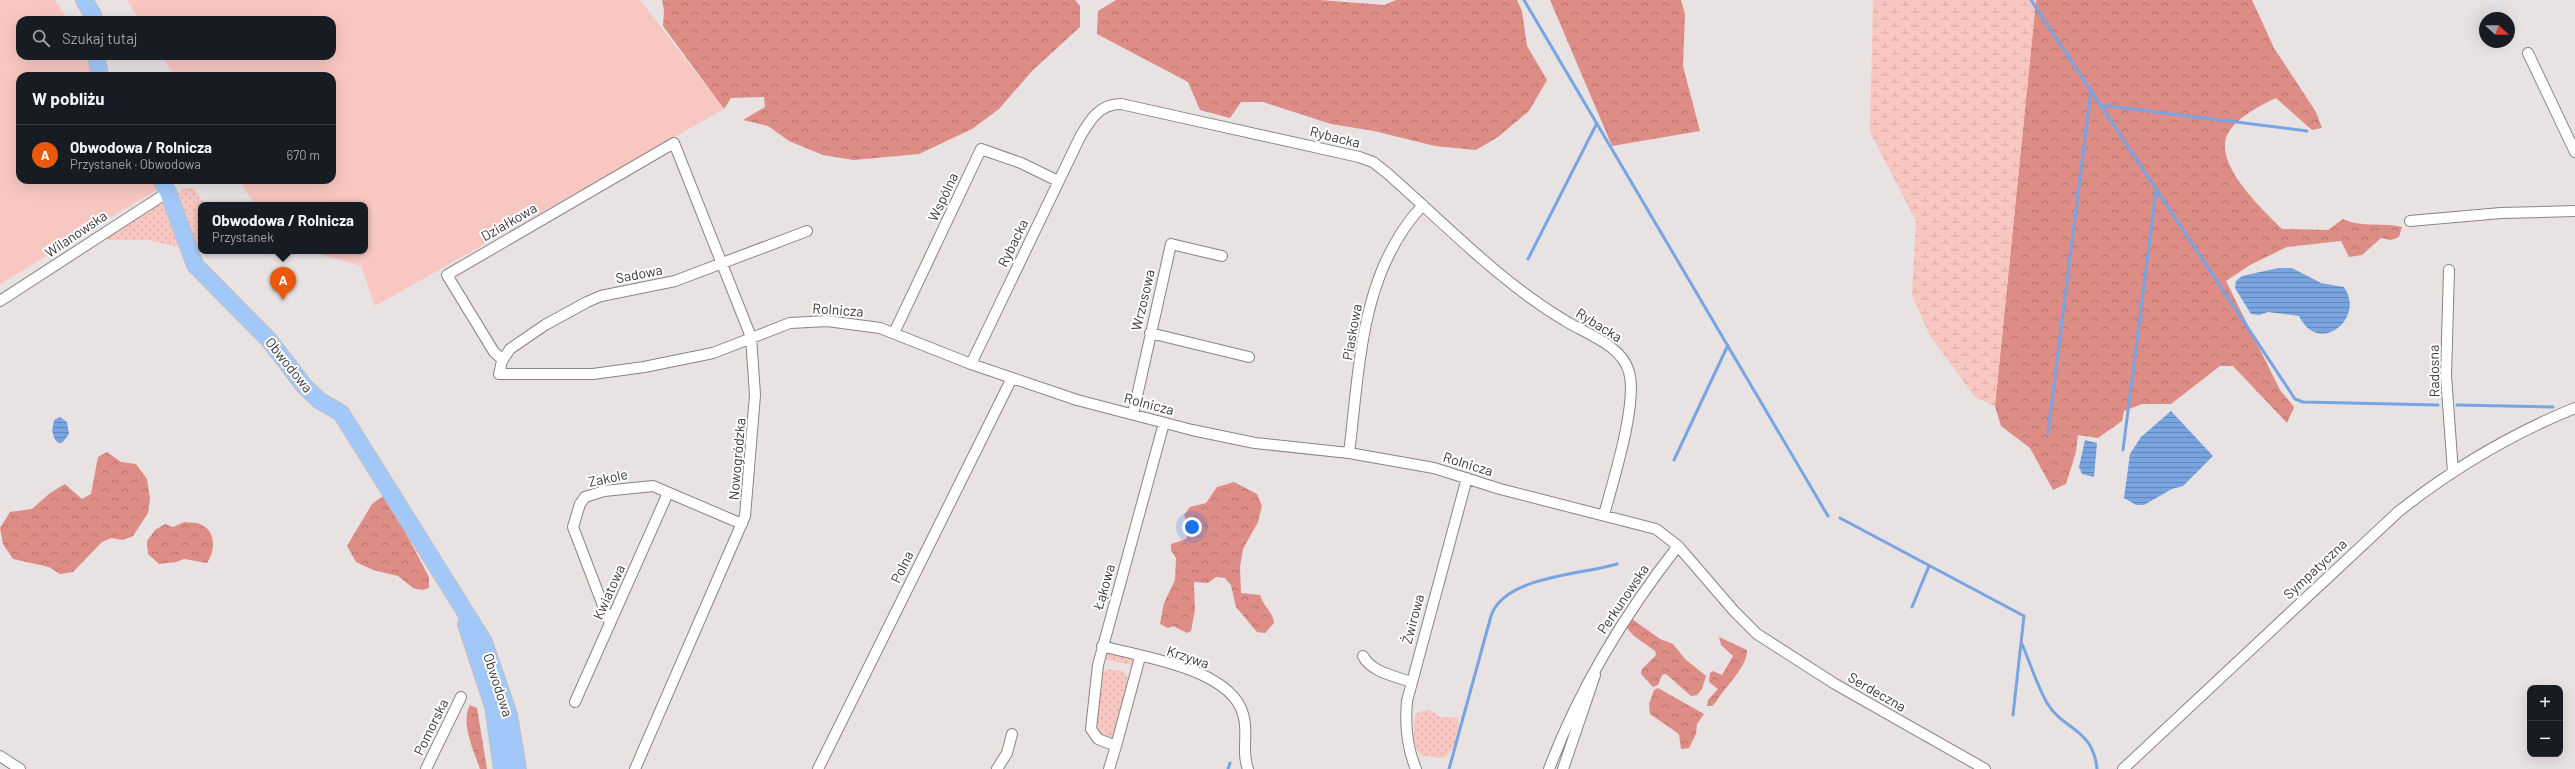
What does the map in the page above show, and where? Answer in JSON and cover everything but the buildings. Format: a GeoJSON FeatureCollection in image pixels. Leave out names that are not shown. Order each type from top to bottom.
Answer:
{"type":"FeatureCollection","features":[{"type":"Feature","properties":{"kind":"main road"},"geometry":{"type":"LineString","coordinates":[[84,0],[93,16]]}},
{"type":"Feature","properties":{"kind":"main road"},"geometry":{"type":"LineString","coordinates":[[97,60],[99,72]]}},
{"type":"Feature","properties":{"kind":"main road","name":"Obwodowa"},"geometry":{"type":"LineString","coordinates":[[164,186],[195,265],[269,340],[305,387],[320,401],[341,413],[461,609],[484,642],[497,675],[509,715],[518,769]]}},
{"type":"Feature","properties":{"kind":"main road","name":"Obwodowa"},"geometry":{"type":"LineString","coordinates":[[461,609],[493,706],[502,769]]}},
{"type":"Feature","properties":{"kind":"street"},"geometry":{"type":"LineString","coordinates":[[2528,53],[2575,152]]}},
{"type":"Feature","properties":{"kind":"street","name":"Rybacka"},"geometry":{"type":"LineString","coordinates":[[971,364],[1058,181],[1091,119],[1100,110],[1112,104],[1121,104],[1359,157],[1373,162],[1524,295],[1607,344],[1621,357],[1629,371],[1631,401],[1604,515]]}},
{"type":"Feature","properties":{"kind":"street","name":"Nowogródzka"},"geometry":{"type":"LineString","coordinates":[[634,769],[742,524],[748,501],[754,416],[755,363],[751,337],[723,263],[674,143]]}},
{"type":"Feature","properties":{"kind":"street","name":"Działkowa"},"geometry":{"type":"LineString","coordinates":[[503,360],[494,352],[447,274],[674,143]]}},
{"type":"Feature","properties":{"kind":"street","name":"Wspólna"},"geometry":{"type":"LineString","coordinates":[[894,333],[981,149],[1021,163],[1058,181]]}},
{"type":"Feature","properties":{"kind":"street","name":"Wilanowska"},"geometry":{"type":"LineString","coordinates":[[0,301],[164,186]]}},
{"type":"Feature","properties":{"kind":"street","name":"Piaskowa"},"geometry":{"type":"LineString","coordinates":[[1349,453],[1366,318],[1386,259],[1401,231],[1423,205]]}},
{"type":"Feature","properties":{"kind":"street"},"geometry":{"type":"LineString","coordinates":[[2410,221],[2501,214],[2575,211]]}},
{"type":"Feature","properties":{"kind":"street","name":"Sadowa"},"geometry":{"type":"LineString","coordinates":[[499,374],[503,360],[510,349],[545,326],[587,302],[601,296],[675,281],[807,231]]}},
{"type":"Feature","properties":{"kind":"street","name":"Wrzosowa"},"geometry":{"type":"LineString","coordinates":[[1133,414],[1171,244],[1222,256]]}},
{"type":"Feature","properties":{"kind":"street","name":"Radosna"},"geometry":{"type":"LineString","coordinates":[[2449,270],[2446,376],[2453,472]]}},
{"type":"Feature","properties":{"kind":"street","name":"Rolnicza"},"geometry":{"type":"LineString","coordinates":[[499,374],[579,374],[612,372],[698,357],[738,344],[751,337],[790,323],[818,321],[866,326],[894,333],[971,364],[1012,378],[1164,423],[1255,443],[1349,453],[1409,462],[1656,529],[1678,546],[1734,611],[1757,634]]}},
{"type":"Feature","properties":{"kind":"street"},"geometry":{"type":"LineString","coordinates":[[1150,333],[1249,357]]}},
{"type":"Feature","properties":{"kind":"street","name":"Polna"},"geometry":{"type":"LineString","coordinates":[[818,769],[1012,378]]}},
{"type":"Feature","properties":{"kind":"street","name":"Sympatyczna"},"geometry":{"type":"LineString","coordinates":[[2123,769],[2376,531],[2422,494],[2453,472],[2513,436],[2574,409]]}},
{"type":"Feature","properties":{"kind":"street","name":"Łąkowa"},"geometry":{"type":"LineString","coordinates":[[1116,746],[1098,739],[1091,729],[1096,678],[1102,646],[1164,423]]}},
{"type":"Feature","properties":{"kind":"street","name":"Żwirowa"},"geometry":{"type":"LineString","coordinates":[[1416,769],[1409,750],[1406,709],[1411,682],[1467,478]]}},
{"type":"Feature","properties":{"kind":"street","name":"Zakole"},"geometry":{"type":"LineString","coordinates":[[610,624],[573,527],[580,504],[591,494],[642,486],[653,486],[742,524]]}},
{"type":"Feature","properties":{"kind":"street","name":"Kwiatowa"},"geometry":{"type":"LineString","coordinates":[[575,702],[668,493]]}},
{"type":"Feature","properties":{"kind":"street","name":"Perkunowska"},"geometry":{"type":"LineString","coordinates":[[1549,769],[1584,686],[1596,671],[1626,617],[1678,546]]}},
{"type":"Feature","properties":{"kind":"street","name":"Serdeczna"},"geometry":{"type":"LineString","coordinates":[[1757,634],[1835,684],[1985,769]]}},
{"type":"Feature","properties":{"kind":"street","name":"Krzywa"},"geometry":{"type":"LineString","coordinates":[[1102,646],[1200,674],[1233,696],[1244,716],[1244,755],[1248,769]]}},
{"type":"Feature","properties":{"kind":"street"},"geometry":{"type":"LineString","coordinates":[[1363,656],[1366,664],[1373,668],[1411,682]]}},
{"type":"Feature","properties":{"kind":"street"},"geometry":{"type":"LineString","coordinates":[[1109,769],[1140,657]]}},
{"type":"Feature","properties":{"kind":"street","name":"Perkunowska"},"geometry":{"type":"LineString","coordinates":[[1563,769],[1591,692],[1596,671]]}},
{"type":"Feature","properties":{"kind":"street","name":"Pomorska"},"geometry":{"type":"LineString","coordinates":[[426,769],[461,697]]}},
{"type":"Feature","properties":{"kind":"street"},"geometry":{"type":"LineString","coordinates":[[997,769],[1007,753],[1012,734]]}},
{"type":"Feature","properties":{"kind":"street"},"geometry":{"type":"LineString","coordinates":[[0,756],[20,769]]}},
{"type":"Feature","properties":{"kind":"green space"},"geometry":{"type":"Polygon","coordinates":[[[0,0],[55,0],[65,16],[16,16],[16,60],[93,60],[100,72],[16,72],[16,184],[167,184],[0,284],[0,0]]]}},
{"type":"Feature","properties":{"kind":"green space"},"geometry":{"type":"Polygon","coordinates":[[[127,0],[640,0],[724,109],[375,306],[361,266],[319,254],[368,254],[368,202],[253,202],[242,184],[336,184],[336,72],[172,72],[164,60],[336,60],[336,16],[137,16],[127,0]]]}},
{"type":"Feature","properties":{"kind":"green space"},"geometry":{"type":"Polygon","coordinates":[[[662,0],[1075,0],[1080,6],[1080,27],[1032,71],[999,109],[972,129],[919,154],[854,160],[823,155],[789,141],[768,126],[743,120],[765,107],[764,97],[731,98],[724,109],[663,26],[664,10],[662,0]]]}},
{"type":"Feature","properties":{"kind":"green space"},"geometry":{"type":"Polygon","coordinates":[[[1116,0],[1320,0],[1384,5],[1396,0],[1517,0],[1522,11],[1527,46],[1547,80],[1529,111],[1498,137],[1476,150],[1435,146],[1374,131],[1331,124],[1263,102],[1241,102],[1230,118],[1200,110],[1188,82],[1097,34],[1098,11],[1116,0]]]}},
{"type":"Feature","properties":{"kind":"green space"},"geometry":{"type":"Polygon","coordinates":[[[1550,0],[1681,0],[1685,14],[1683,66],[1700,131],[1612,146],[1550,0]]]}},
{"type":"Feature","properties":{"kind":"green space"},"geometry":{"type":"Polygon","coordinates":[[[1873,0],[2036,0],[1995,406],[1976,398],[1930,336],[1912,295],[1916,221],[1870,132],[1873,0]]]}},
{"type":"Feature","properties":{"kind":"green space"},"geometry":{"type":"Polygon","coordinates":[[[2036,0],[2252,0],[2274,48],[2316,112],[2322,128],[2312,130],[2276,98],[2262,105],[2240,119],[2229,131],[2226,138],[2225,150],[2228,162],[2235,175],[2254,200],[2282,229],[2328,230],[2343,219],[2357,223],[2402,227],[2399,237],[2391,240],[2381,238],[2362,255],[2349,257],[2341,241],[2287,247],[2250,265],[2226,281],[2280,390],[2294,407],[2287,423],[2233,366],[2220,366],[2171,404],[2142,404],[2124,411],[2122,421],[2098,438],[2078,435],[2076,452],[2066,484],[2053,490],[2030,448],[2001,426],[1995,406],[2036,0]]]}},
{"type":"Feature","properties":{"kind":"green space"},"geometry":{"type":"Polygon","coordinates":[[[185,188],[194,189],[203,202],[198,202],[198,251],[148,240],[107,240],[107,237],[185,188]]]}},
{"type":"Feature","properties":{"kind":"green space"},"geometry":{"type":"Polygon","coordinates":[[[107,452],[121,462],[136,464],[147,479],[150,498],[148,513],[133,536],[123,540],[111,538],[102,542],[73,572],[60,574],[49,567],[13,559],[3,544],[0,528],[10,512],[32,509],[50,493],[65,484],[82,499],[91,494],[98,457],[107,452]]]}},
{"type":"Feature","properties":{"kind":"green space"},"geometry":{"type":"Polygon","coordinates":[[[1234,482],[1257,494],[1262,506],[1258,522],[1243,549],[1240,567],[1241,593],[1260,595],[1272,616],[1274,623],[1265,633],[1257,632],[1236,607],[1231,585],[1225,578],[1216,577],[1208,583],[1194,582],[1195,610],[1191,631],[1187,633],[1173,626],[1168,628],[1160,624],[1164,603],[1175,580],[1176,558],[1171,550],[1171,544],[1186,539],[1190,530],[1184,515],[1190,507],[1206,503],[1217,487],[1234,482]]]}},
{"type":"Feature","properties":{"kind":"green space"},"geometry":{"type":"Polygon","coordinates":[[[383,496],[393,509],[429,577],[429,588],[422,590],[413,588],[398,576],[373,570],[356,562],[347,546],[372,504],[383,496]]]}},
{"type":"Feature","properties":{"kind":"green space"},"geometry":{"type":"Polygon","coordinates":[[[184,522],[198,523],[206,527],[209,531],[213,542],[210,558],[207,563],[184,559],[176,562],[159,564],[148,554],[147,541],[155,530],[165,524],[173,527],[184,522]]]}},
{"type":"Feature","properties":{"kind":"green space"},"geometry":{"type":"Polygon","coordinates":[[[1632,619],[1660,639],[1673,644],[1685,659],[1706,676],[1702,689],[1697,695],[1691,696],[1666,674],[1662,675],[1658,685],[1653,687],[1641,674],[1642,669],[1656,655],[1655,651],[1634,636],[1627,628],[1632,619]]]}},
{"type":"Feature","properties":{"kind":"green space"},"geometry":{"type":"Polygon","coordinates":[[[1719,637],[1747,650],[1746,656],[1740,670],[1716,702],[1712,706],[1707,706],[1708,700],[1718,689],[1709,682],[1710,673],[1713,671],[1722,675],[1733,656],[1721,645],[1719,637]]]}},
{"type":"Feature","properties":{"kind":"green space"},"geometry":{"type":"Polygon","coordinates":[[[1104,651],[1134,658],[1133,665],[1106,660],[1104,651]]]}},
{"type":"Feature","properties":{"kind":"green space"},"geometry":{"type":"Polygon","coordinates":[[[1107,669],[1123,671],[1129,679],[1112,739],[1103,736],[1094,725],[1100,676],[1107,669]]]}},
{"type":"Feature","properties":{"kind":"green space"},"geometry":{"type":"Polygon","coordinates":[[[1658,688],[1704,714],[1697,724],[1696,734],[1689,748],[1681,749],[1679,734],[1650,714],[1649,704],[1654,690],[1658,688]]]}},
{"type":"Feature","properties":{"kind":"green space"},"geometry":{"type":"Polygon","coordinates":[[[470,705],[477,708],[487,769],[480,769],[469,737],[466,720],[470,705]]]}},
{"type":"Feature","properties":{"kind":"green space"},"geometry":{"type":"Polygon","coordinates":[[[1429,710],[1441,717],[1458,718],[1456,740],[1452,750],[1445,758],[1422,756],[1416,747],[1414,737],[1415,715],[1421,711],[1429,710]]]}},
{"type":"Feature","properties":{"kind":"water"},"geometry":{"type":"Polygon","coordinates":[[[2278,268],[2292,268],[2321,283],[2344,287],[2349,299],[2349,310],[2345,321],[2328,333],[2318,333],[2308,328],[2299,316],[2268,312],[2259,315],[2251,314],[2235,288],[2236,281],[2242,276],[2278,268]]]}},
{"type":"Feature","properties":{"kind":"water"},"geometry":{"type":"Polygon","coordinates":[[[2171,411],[2213,456],[2183,486],[2172,489],[2144,505],[2136,505],[2124,498],[2130,454],[2141,437],[2171,411]]]}},
{"type":"Feature","properties":{"kind":"water"},"geometry":{"type":"Polygon","coordinates":[[[60,417],[67,422],[69,434],[63,442],[59,443],[55,440],[52,431],[54,420],[60,417]]]}},
{"type":"Feature","properties":{"kind":"water"},"geometry":{"type":"Polygon","coordinates":[[[2085,440],[2097,443],[2094,477],[2082,474],[2079,467],[2085,440]]]}},
{"type":"Feature","properties":{"kind":"waterway"},"geometry":{"type":"LineString","coordinates":[[1524,0],[1828,516]]}},
{"type":"Feature","properties":{"kind":"waterway"},"geometry":{"type":"LineString","coordinates":[[2031,0],[2295,399],[2303,402],[2438,405]]}},
{"type":"Feature","properties":{"kind":"waterway"},"geometry":{"type":"LineString","coordinates":[[2048,433],[2091,90]]}},
{"type":"Feature","properties":{"kind":"waterway"},"geometry":{"type":"LineString","coordinates":[[2101,105],[2307,131]]}},
{"type":"Feature","properties":{"kind":"waterway"},"geometry":{"type":"LineString","coordinates":[[1528,259],[1597,123]]}},
{"type":"Feature","properties":{"kind":"waterway"},"geometry":{"type":"LineString","coordinates":[[2123,450],[2156,191]]}},
{"type":"Feature","properties":{"kind":"waterway"},"geometry":{"type":"LineString","coordinates":[[1674,460],[1728,345]]}},
{"type":"Feature","properties":{"kind":"waterway"},"geometry":{"type":"LineString","coordinates":[[2457,405],[2553,407]]}},
{"type":"Feature","properties":{"kind":"waterway"},"geometry":{"type":"LineString","coordinates":[[1840,518],[2024,616],[2013,715]]}},
{"type":"Feature","properties":{"kind":"waterway"},"geometry":{"type":"LineString","coordinates":[[1449,769],[1491,616],[1499,603],[1511,593],[1527,585],[1545,579],[1617,564]]}},
{"type":"Feature","properties":{"kind":"waterway"},"geometry":{"type":"LineString","coordinates":[[1912,607],[1929,566]]}},
{"type":"Feature","properties":{"kind":"waterway"},"geometry":{"type":"LineString","coordinates":[[2022,644],[2047,703],[2061,719],[2084,737],[2090,745],[2097,769]]}},
{"type":"Feature","properties":{"kind":"waterway"},"geometry":{"type":"LineString","coordinates":[[1228,769],[1230,763]]}},
{"type":"Feature","properties":{"kind":"place","name":"Obwodowa / Rolnicza"},"geometry":{"type":"Point","coordinates":[283,300]}}]}
